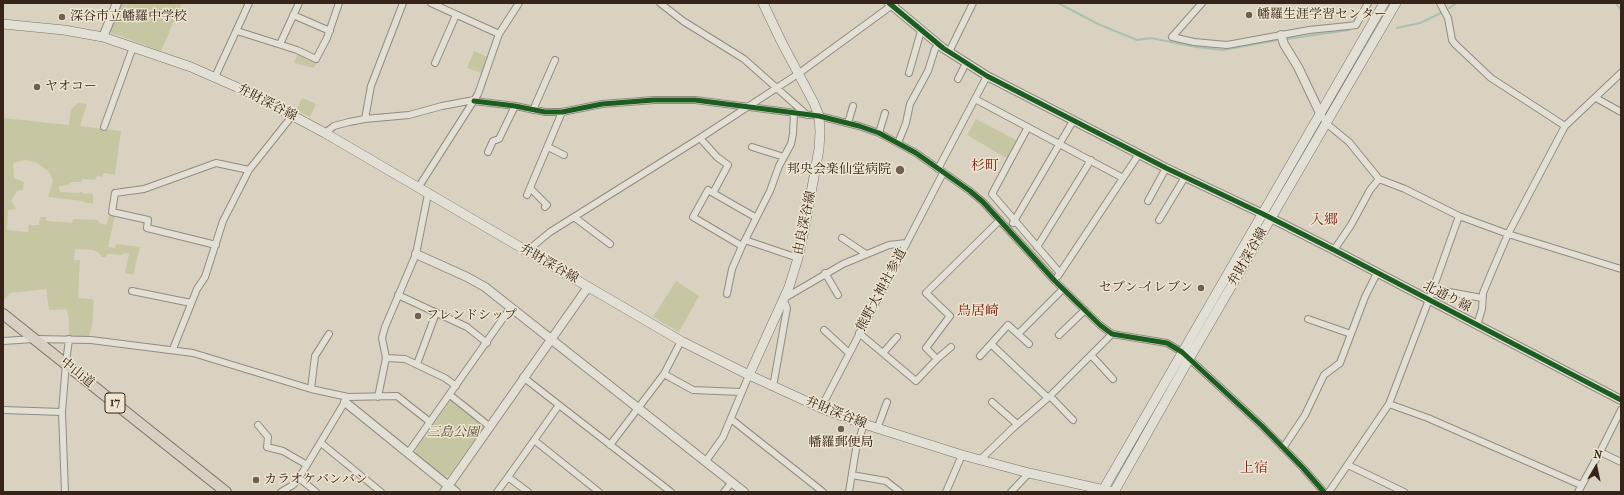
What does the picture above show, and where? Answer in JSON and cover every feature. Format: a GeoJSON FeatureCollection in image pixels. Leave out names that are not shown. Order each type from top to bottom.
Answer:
{"type":"FeatureCollection","features":[{"type":"Feature","properties":{"kind":"highway","name":"中山道"},"geometry":{"type":"LineString","coordinates":[[3,314],[226,492]]}},
{"type":"Feature","properties":{"kind":"main road","name":"由良深谷線"},"geometry":{"type":"LineString","coordinates":[[749,375],[783,299],[798,258],[806,226],[819,150],[819,116],[814,103],[781,41],[764,3]]}},
{"type":"Feature","properties":{"kind":"main road","name":"弁財深谷線"},"geometry":{"type":"LineString","coordinates":[[3,24],[64,30],[103,37],[133,46],[216,77],[256,96],[324,133],[527,252],[682,340],[773,387],[821,408],[877,429],[962,455],[1102,491],[1114,492],[1185,356],[1263,214],[1384,3]]}},
{"type":"Feature","properties":{"kind":"main road","name":"弁財深谷線"},"geometry":{"type":"LineString","coordinates":[[1102,491],[1271,218],[1396,3]]}},
{"type":"Feature","properties":{"kind":"street"},"geometry":{"type":"LineString","coordinates":[[103,37],[117,3]]}},
{"type":"Feature","properties":{"kind":"street"},"geometry":{"type":"LineString","coordinates":[[216,77],[249,3]]}},
{"type":"Feature","properties":{"kind":"street"},"geometry":{"type":"LineString","coordinates":[[280,44],[299,3]]}},
{"type":"Feature","properties":{"kind":"street"},"geometry":{"type":"LineString","coordinates":[[237,31],[280,44],[316,58],[330,31],[339,3]]}},
{"type":"Feature","properties":{"kind":"street"},"geometry":{"type":"LineString","coordinates":[[365,119],[371,86],[403,3]]}},
{"type":"Feature","properties":{"kind":"street"},"geometry":{"type":"LineString","coordinates":[[431,3],[499,34]]}},
{"type":"Feature","properties":{"kind":"street"},"geometry":{"type":"LineString","coordinates":[[418,188],[479,92],[499,34],[519,3]]}},
{"type":"Feature","properties":{"kind":"street"},"geometry":{"type":"LineString","coordinates":[[660,3],[684,21],[744,59],[807,115]]}},
{"type":"Feature","properties":{"kind":"street"},"geometry":{"type":"LineString","coordinates":[[949,52],[973,3]]}},
{"type":"Feature","properties":{"kind":"street"},"geometry":{"type":"LineString","coordinates":[[1202,3],[1172,37],[1194,42],[1227,45],[1281,35],[1356,25],[1368,3]]}},
{"type":"Feature","properties":{"kind":"street"},"geometry":{"type":"LineString","coordinates":[[1440,3],[1448,18],[1452,40],[1455,44],[1491,78],[1565,126]]}},
{"type":"Feature","properties":{"kind":"street"},"geometry":{"type":"LineString","coordinates":[[527,252],[550,232],[700,138],[798,74],[892,4]]}},
{"type":"Feature","properties":{"kind":"street","name":"北通り線"},"geometry":{"type":"LineString","coordinates":[[892,4],[921,31],[949,52],[987,76],[1166,168],[1263,214],[1334,250],[1621,400]]}},
{"type":"Feature","properties":{"kind":"street"},"geometry":{"type":"LineString","coordinates":[[293,15],[330,31]]}},
{"type":"Feature","properties":{"kind":"street"},"geometry":{"type":"LineString","coordinates":[[435,63],[456,15]]}},
{"type":"Feature","properties":{"kind":"street"},"geometry":{"type":"LineString","coordinates":[[909,73],[921,31]]}},
{"type":"Feature","properties":{"kind":"street"},"geometry":{"type":"LineString","coordinates":[[1281,35],[1284,44],[1298,67],[1320,113],[1327,124],[1349,142],[1379,179],[1405,188],[1459,216],[1508,234],[1621,269]]}},
{"type":"Feature","properties":{"kind":"street"},"geometry":{"type":"LineString","coordinates":[[898,143],[906,123],[907,103],[928,71],[935,49],[939,44]]}},
{"type":"Feature","properties":{"kind":"street"},"geometry":{"type":"LineString","coordinates":[[104,127],[133,46]]}},
{"type":"Feature","properties":{"kind":"street"},"geometry":{"type":"LineString","coordinates":[[533,110],[555,60]]}},
{"type":"Feature","properties":{"kind":"street"},"geometry":{"type":"LineString","coordinates":[[958,79],[966,63]]}},
{"type":"Feature","properties":{"kind":"street"},"geometry":{"type":"LineString","coordinates":[[1478,325],[1482,309],[1482,298],[1508,234],[1565,126],[1621,73]]}},
{"type":"Feature","properties":{"kind":"street","name":"熊野大神社参道"},"geometry":{"type":"LineString","coordinates":[[821,408],[906,243],[987,76]]}},
{"type":"Feature","properties":{"kind":"street"},"geometry":{"type":"LineString","coordinates":[[1596,98],[1621,112]]}},
{"type":"Feature","properties":{"kind":"street"},"geometry":{"type":"LineString","coordinates":[[324,133],[334,126],[365,119],[409,115],[442,106],[474,100],[545,112],[562,112],[598,104],[674,99],[702,101],[819,116],[848,123],[879,134],[898,143],[983,202],[1055,281],[1100,325],[1112,334],[1167,343],[1185,356],[1256,420],[1303,468],[1324,492]]}},
{"type":"Feature","properties":{"kind":"street"},"geometry":{"type":"LineString","coordinates":[[975,99],[1123,178]]}},
{"type":"Feature","properties":{"kind":"street"},"geometry":{"type":"LineString","coordinates":[[488,152],[493,141],[499,139],[515,106]]}},
{"type":"Feature","properties":{"kind":"street"},"geometry":{"type":"LineString","coordinates":[[848,123],[853,106]]}},
{"type":"Feature","properties":{"kind":"street"},"geometry":{"type":"LineString","coordinates":[[527,195],[562,112]]}},
{"type":"Feature","properties":{"kind":"street"},"geometry":{"type":"LineString","coordinates":[[879,134],[885,113]]}},
{"type":"Feature","properties":{"kind":"street"},"geometry":{"type":"LineString","coordinates":[[727,294],[732,269],[770,191],[775,173],[791,144],[794,134],[794,114]]}},
{"type":"Feature","properties":{"kind":"street"},"geometry":{"type":"LineString","coordinates":[[173,349],[197,289],[205,277],[223,221],[250,170],[292,116]]}},
{"type":"Feature","properties":{"kind":"street"},"geometry":{"type":"LineString","coordinates":[[1009,230],[1073,121]]}},
{"type":"Feature","properties":{"kind":"street"},"geometry":{"type":"LineString","coordinates":[[1028,127],[992,194],[1060,273]]}},
{"type":"Feature","properties":{"kind":"street"},"geometry":{"type":"LineString","coordinates":[[700,138],[717,157],[728,165],[713,193]]}},
{"type":"Feature","properties":{"kind":"street"},"geometry":{"type":"LineString","coordinates":[[548,147],[564,155]]}},
{"type":"Feature","properties":{"kind":"street"},"geometry":{"type":"LineString","coordinates":[[752,147],[784,157]]}},
{"type":"Feature","properties":{"kind":"street"},"geometry":{"type":"LineString","coordinates":[[1055,281],[1139,154]]}},
{"type":"Feature","properties":{"kind":"street"},"geometry":{"type":"LineString","coordinates":[[1037,247],[1091,160]]}},
{"type":"Feature","properties":{"kind":"street"},"geometry":{"type":"LineString","coordinates":[[216,245],[147,228],[148,220],[112,212],[115,193],[151,186],[216,163],[250,170]]}},
{"type":"Feature","properties":{"kind":"street"},"geometry":{"type":"LineString","coordinates":[[1148,201],[1166,168]]}},
{"type":"Feature","properties":{"kind":"street"},"geometry":{"type":"LineString","coordinates":[[1159,220],[1185,177]]}},
{"type":"Feature","properties":{"kind":"street"},"geometry":{"type":"LineString","coordinates":[[1334,250],[1351,225],[1370,190],[1379,179]]}},
{"type":"Feature","properties":{"kind":"street"},"geometry":{"type":"LineString","coordinates":[[530,188],[547,204],[545,207]]}},
{"type":"Feature","properties":{"kind":"street"},"geometry":{"type":"LineString","coordinates":[[742,246],[693,217],[708,190],[756,217]]}},
{"type":"Feature","properties":{"kind":"street"},"geometry":{"type":"LineString","coordinates":[[378,397],[386,358],[382,338],[398,295],[416,254],[428,194]]}},
{"type":"Feature","properties":{"kind":"street"},"geometry":{"type":"LineString","coordinates":[[1329,492],[1389,404],[1459,216]]}},
{"type":"Feature","properties":{"kind":"street"},"geometry":{"type":"LineString","coordinates":[[574,217],[610,244]]}},
{"type":"Feature","properties":{"kind":"street"},"geometry":{"type":"LineString","coordinates":[[937,358],[926,348],[950,316],[926,293],[1000,220]]}},
{"type":"Feature","properties":{"kind":"street"},"geometry":{"type":"LineString","coordinates":[[842,238],[866,254]]}},
{"type":"Feature","properties":{"kind":"street"},"geometry":{"type":"LineString","coordinates":[[745,240],[798,258]]}},
{"type":"Feature","properties":{"kind":"street"},"geometry":{"type":"LineString","coordinates":[[773,387],[787,308],[783,299],[825,273],[843,264],[889,245],[906,243]]}},
{"type":"Feature","properties":{"kind":"street"},"geometry":{"type":"LineString","coordinates":[[416,254],[485,287],[744,492]]}},
{"type":"Feature","properties":{"kind":"street"},"geometry":{"type":"LineString","coordinates":[[825,273],[838,294]]}},
{"type":"Feature","properties":{"kind":"street"},"geometry":{"type":"LineString","coordinates":[[1283,448],[1305,415],[1324,375],[1340,363],[1365,297],[1377,273]]}},
{"type":"Feature","properties":{"kind":"street"},"geometry":{"type":"LineString","coordinates":[[446,489],[588,287]]}},
{"type":"Feature","properties":{"kind":"street"},"geometry":{"type":"LineString","coordinates":[[1018,334],[1063,289]]}},
{"type":"Feature","properties":{"kind":"street"},"geometry":{"type":"LineString","coordinates":[[1433,289],[1482,298]]}},
{"type":"Feature","properties":{"kind":"street"},"geometry":{"type":"LineString","coordinates":[[132,291],[191,303]]}},
{"type":"Feature","properties":{"kind":"street"},"geometry":{"type":"LineString","coordinates":[[398,295],[467,327],[487,343]]}},
{"type":"Feature","properties":{"kind":"street"},"geometry":{"type":"LineString","coordinates":[[408,453],[511,307]]}},
{"type":"Feature","properties":{"kind":"street"},"geometry":{"type":"LineString","coordinates":[[1059,335],[1085,310]]}},
{"type":"Feature","properties":{"kind":"street"},"geometry":{"type":"LineString","coordinates":[[417,364],[436,313]]}},
{"type":"Feature","properties":{"kind":"street"},"geometry":{"type":"LineString","coordinates":[[1308,319],[1351,334]]}},
{"type":"Feature","properties":{"kind":"street"},"geometry":{"type":"LineString","coordinates":[[980,356],[1008,325],[1029,344]]}},
{"type":"Feature","properties":{"kind":"street"},"geometry":{"type":"LineString","coordinates":[[824,330],[849,353]]}},
{"type":"Feature","properties":{"kind":"street"},"geometry":{"type":"LineString","coordinates":[[859,333],[916,382],[937,358],[951,347]]}},
{"type":"Feature","properties":{"kind":"street"},"geometry":{"type":"LineString","coordinates":[[311,389],[315,356],[329,334]]}},
{"type":"Feature","properties":{"kind":"street"},"geometry":{"type":"LineString","coordinates":[[980,460],[1017,424],[1049,397],[1112,334]]}},
{"type":"Feature","properties":{"kind":"street"},"geometry":{"type":"LineString","coordinates":[[883,353],[897,337]]}},
{"type":"Feature","properties":{"kind":"street"},"geometry":{"type":"LineString","coordinates":[[3,341],[34,339],[91,340],[173,349],[193,353],[346,400],[397,396],[430,422]]}},
{"type":"Feature","properties":{"kind":"street"},"geometry":{"type":"LineString","coordinates":[[65,492],[62,412],[69,340]]}},
{"type":"Feature","properties":{"kind":"street"},"geometry":{"type":"LineString","coordinates":[[610,445],[664,374],[682,340]]}},
{"type":"Feature","properties":{"kind":"street"},"geometry":{"type":"LineString","coordinates":[[991,344],[1073,420]]}},
{"type":"Feature","properties":{"kind":"street"},"geometry":{"type":"LineString","coordinates":[[1091,355],[1113,379]]}},
{"type":"Feature","properties":{"kind":"street"},"geometry":{"type":"LineString","coordinates":[[386,358],[405,359],[445,378],[456,386]]}},
{"type":"Feature","properties":{"kind":"street"},"geometry":{"type":"LineString","coordinates":[[664,374],[693,390],[741,392]]}},
{"type":"Feature","properties":{"kind":"street"},"geometry":{"type":"LineString","coordinates":[[706,461],[723,437],[749,375]]}},
{"type":"Feature","properties":{"kind":"street"},"geometry":{"type":"LineString","coordinates":[[524,377],[670,492]]}},
{"type":"Feature","properties":{"kind":"street"},"geometry":{"type":"LineString","coordinates":[[450,395],[489,426]]}},
{"type":"Feature","properties":{"kind":"street"},"geometry":{"type":"LineString","coordinates":[[281,492],[293,485],[299,478],[346,400]]}},
{"type":"Feature","properties":{"kind":"street"},"geometry":{"type":"LineString","coordinates":[[346,400],[408,453],[446,489],[456,492]]}},
{"type":"Feature","properties":{"kind":"street"},"geometry":{"type":"LineString","coordinates":[[877,429],[887,402]]}},
{"type":"Feature","properties":{"kind":"street"},"geometry":{"type":"LineString","coordinates":[[992,402],[1017,424]]}},
{"type":"Feature","properties":{"kind":"street"},"geometry":{"type":"LineString","coordinates":[[1389,404],[1428,418],[1581,485]]}},
{"type":"Feature","properties":{"kind":"street"},"geometry":{"type":"LineString","coordinates":[[497,492],[559,405]]}},
{"type":"Feature","properties":{"kind":"street"},"geometry":{"type":"LineString","coordinates":[[3,410],[62,412]]}},
{"type":"Feature","properties":{"kind":"street"},"geometry":{"type":"LineString","coordinates":[[1578,492],[1621,410]]}},
{"type":"Feature","properties":{"kind":"street"},"geometry":{"type":"LineString","coordinates":[[731,419],[823,492]]}},
{"type":"Feature","properties":{"kind":"street"},"geometry":{"type":"LineString","coordinates":[[849,492],[856,449],[864,424]]}},
{"type":"Feature","properties":{"kind":"street"},"geometry":{"type":"LineString","coordinates":[[258,425],[268,437],[267,446],[283,451],[307,465]]}},
{"type":"Feature","properties":{"kind":"street"},"geometry":{"type":"LineString","coordinates":[[534,440],[599,492]]}},
{"type":"Feature","properties":{"kind":"street"},"geometry":{"type":"LineString","coordinates":[[320,443],[381,492]]}},
{"type":"Feature","properties":{"kind":"street"},"geometry":{"type":"LineString","coordinates":[[1600,452],[1621,462]]}},
{"type":"Feature","properties":{"kind":"street"},"geometry":{"type":"LineString","coordinates":[[946,492],[962,455]]}},
{"type":"Feature","properties":{"kind":"street"},"geometry":{"type":"LineString","coordinates":[[1348,466],[1404,492]]}},
{"type":"Feature","properties":{"kind":"street"},"geometry":{"type":"LineString","coordinates":[[1011,492],[1030,473]]}},
{"type":"Feature","properties":{"kind":"street"},"geometry":{"type":"LineString","coordinates":[[852,475],[886,481],[900,492]]}},
{"type":"Feature","properties":{"kind":"street"},"geometry":{"type":"LineString","coordinates":[[508,477],[528,492]]}},
{"type":"Feature","properties":{"kind":"street"},"geometry":{"type":"LineString","coordinates":[[299,478],[316,492]]}},
{"type":"Feature","properties":{"kind":"street"},"geometry":{"type":"LineString","coordinates":[[724,492],[732,482]]}},
{"type":"Feature","properties":{"kind":"green space"},"geometry":{"type":"Polygon","coordinates":[[[121,3],[182,3],[161,51],[109,32],[121,3]]]}},
{"type":"Feature","properties":{"kind":"green space"},"geometry":{"type":"Polygon","coordinates":[[[474,51],[488,57],[483,74],[467,68],[474,51]]]}},
{"type":"Feature","properties":{"kind":"green space"},"geometry":{"type":"Polygon","coordinates":[[[298,53],[317,62],[314,68],[294,63],[298,53]]]}},
{"type":"Feature","properties":{"kind":"green space"},"geometry":{"type":"Polygon","coordinates":[[[302,98],[316,104],[310,117],[296,110],[302,98]]]}},
{"type":"Feature","properties":{"kind":"green space"},"geometry":{"type":"Polygon","coordinates":[[[78,103],[87,104],[80,126],[121,131],[115,175],[104,173],[102,177],[97,176],[95,180],[83,179],[81,182],[70,182],[69,185],[59,186],[60,192],[79,193],[81,191],[82,193],[93,194],[93,203],[85,203],[83,201],[48,197],[53,180],[48,171],[37,163],[25,160],[13,163],[14,178],[24,182],[23,190],[17,191],[11,201],[16,209],[8,210],[7,230],[28,232],[29,223],[30,225],[39,225],[40,217],[46,217],[47,221],[72,223],[73,219],[98,220],[99,223],[106,225],[110,214],[115,215],[108,247],[115,248],[116,244],[140,247],[133,275],[125,273],[129,254],[108,254],[105,257],[102,257],[99,253],[93,250],[75,249],[74,260],[80,260],[78,298],[92,299],[94,301],[92,327],[89,336],[69,336],[69,318],[66,309],[49,310],[46,289],[10,293],[4,300],[3,118],[69,125],[71,109],[78,103]]]}},
{"type":"Feature","properties":{"kind":"green space"},"geometry":{"type":"Polygon","coordinates":[[[976,119],[1018,141],[1008,159],[967,135],[976,119]]]}},
{"type":"Feature","properties":{"kind":"green space"},"geometry":{"type":"Polygon","coordinates":[[[676,281],[699,296],[679,332],[653,317],[676,281]]]}},
{"type":"Feature","properties":{"kind":"green space","name":"三島公園"},"geometry":{"type":"Polygon","coordinates":[[[453,400],[482,423],[483,428],[449,475],[444,476],[415,453],[416,449],[450,401],[453,400]]]}},
{"type":"Feature","properties":{"kind":"waterway"},"geometry":{"type":"LineString","coordinates":[[1058,3],[1098,24],[1137,40],[1151,38],[1196,47],[1223,50],[1278,40]]}},
{"type":"Feature","properties":{"kind":"waterway"},"geometry":{"type":"LineString","coordinates":[[1449,8],[1457,3]]}},
{"type":"Feature","properties":{"kind":"waterway"},"geometry":{"type":"LineString","coordinates":[[1616,3],[1621,10]]}},
{"type":"Feature","properties":{"kind":"waterway"},"geometry":{"type":"LineString","coordinates":[[1354,21],[1361,9]]}},
{"type":"Feature","properties":{"kind":"waterway"},"geometry":{"type":"LineString","coordinates":[[1397,28],[1420,23],[1441,13]]}},
{"type":"Feature","properties":{"kind":"waterway"},"geometry":{"type":"LineString","coordinates":[[1287,39],[1349,30]]}},
{"type":"Feature","properties":{"kind":"cycle path"},"geometry":{"type":"LineString","coordinates":[[889,3],[943,48],[987,76],[1166,168],[1263,214],[1334,250],[1621,400]]}},
{"type":"Feature","properties":{"kind":"cycle path"},"geometry":{"type":"LineString","coordinates":[[474,101],[515,106],[545,112],[562,112],[602,104],[654,100],[695,100],[819,116],[859,126],[879,133],[916,153],[970,191],[983,202],[1055,281],[1100,325],[1112,334],[1167,343],[1182,352],[1262,426],[1324,492]]}},
{"type":"Feature","properties":{"kind":"place","name":"幡羅生涯学習センター"},"geometry":{"type":"Point","coordinates":[1249,15]}},
{"type":"Feature","properties":{"kind":"place","name":"深谷市立幡羅中学校"},"geometry":{"type":"Point","coordinates":[62,17]}},
{"type":"Feature","properties":{"kind":"place","name":"ヤオコー"},"geometry":{"type":"Point","coordinates":[37,87]}},
{"type":"Feature","properties":{"kind":"place","name":"邦央会楽仙堂病院"},"geometry":{"type":"Point","coordinates":[900,170]}},
{"type":"Feature","properties":{"kind":"place","name":"セブン-イレブン"},"geometry":{"type":"Point","coordinates":[1201,288]}},
{"type":"Feature","properties":{"kind":"place","name":"フレンドシップ"},"geometry":{"type":"Point","coordinates":[418,316]}},
{"type":"Feature","properties":{"kind":"place","name":"幡羅郵便局"},"geometry":{"type":"Point","coordinates":[841,429]}},
{"type":"Feature","properties":{"kind":"place","name":"カラオケバンバン"},"geometry":{"type":"Point","coordinates":[256,480]}},
{"type":"Feature","properties":{"kind":"district","name":"杉町"},"geometry":{"type":"Point","coordinates":[985,167]}},
{"type":"Feature","properties":{"kind":"district","name":"入郷"},"geometry":{"type":"Point","coordinates":[1324,221]}},
{"type":"Feature","properties":{"kind":"district","name":"鳥居崎"},"geometry":{"type":"Point","coordinates":[978,312]}},
{"type":"Feature","properties":{"kind":"district","name":"上宿"},"geometry":{"type":"Point","coordinates":[1254,469]}}]}
